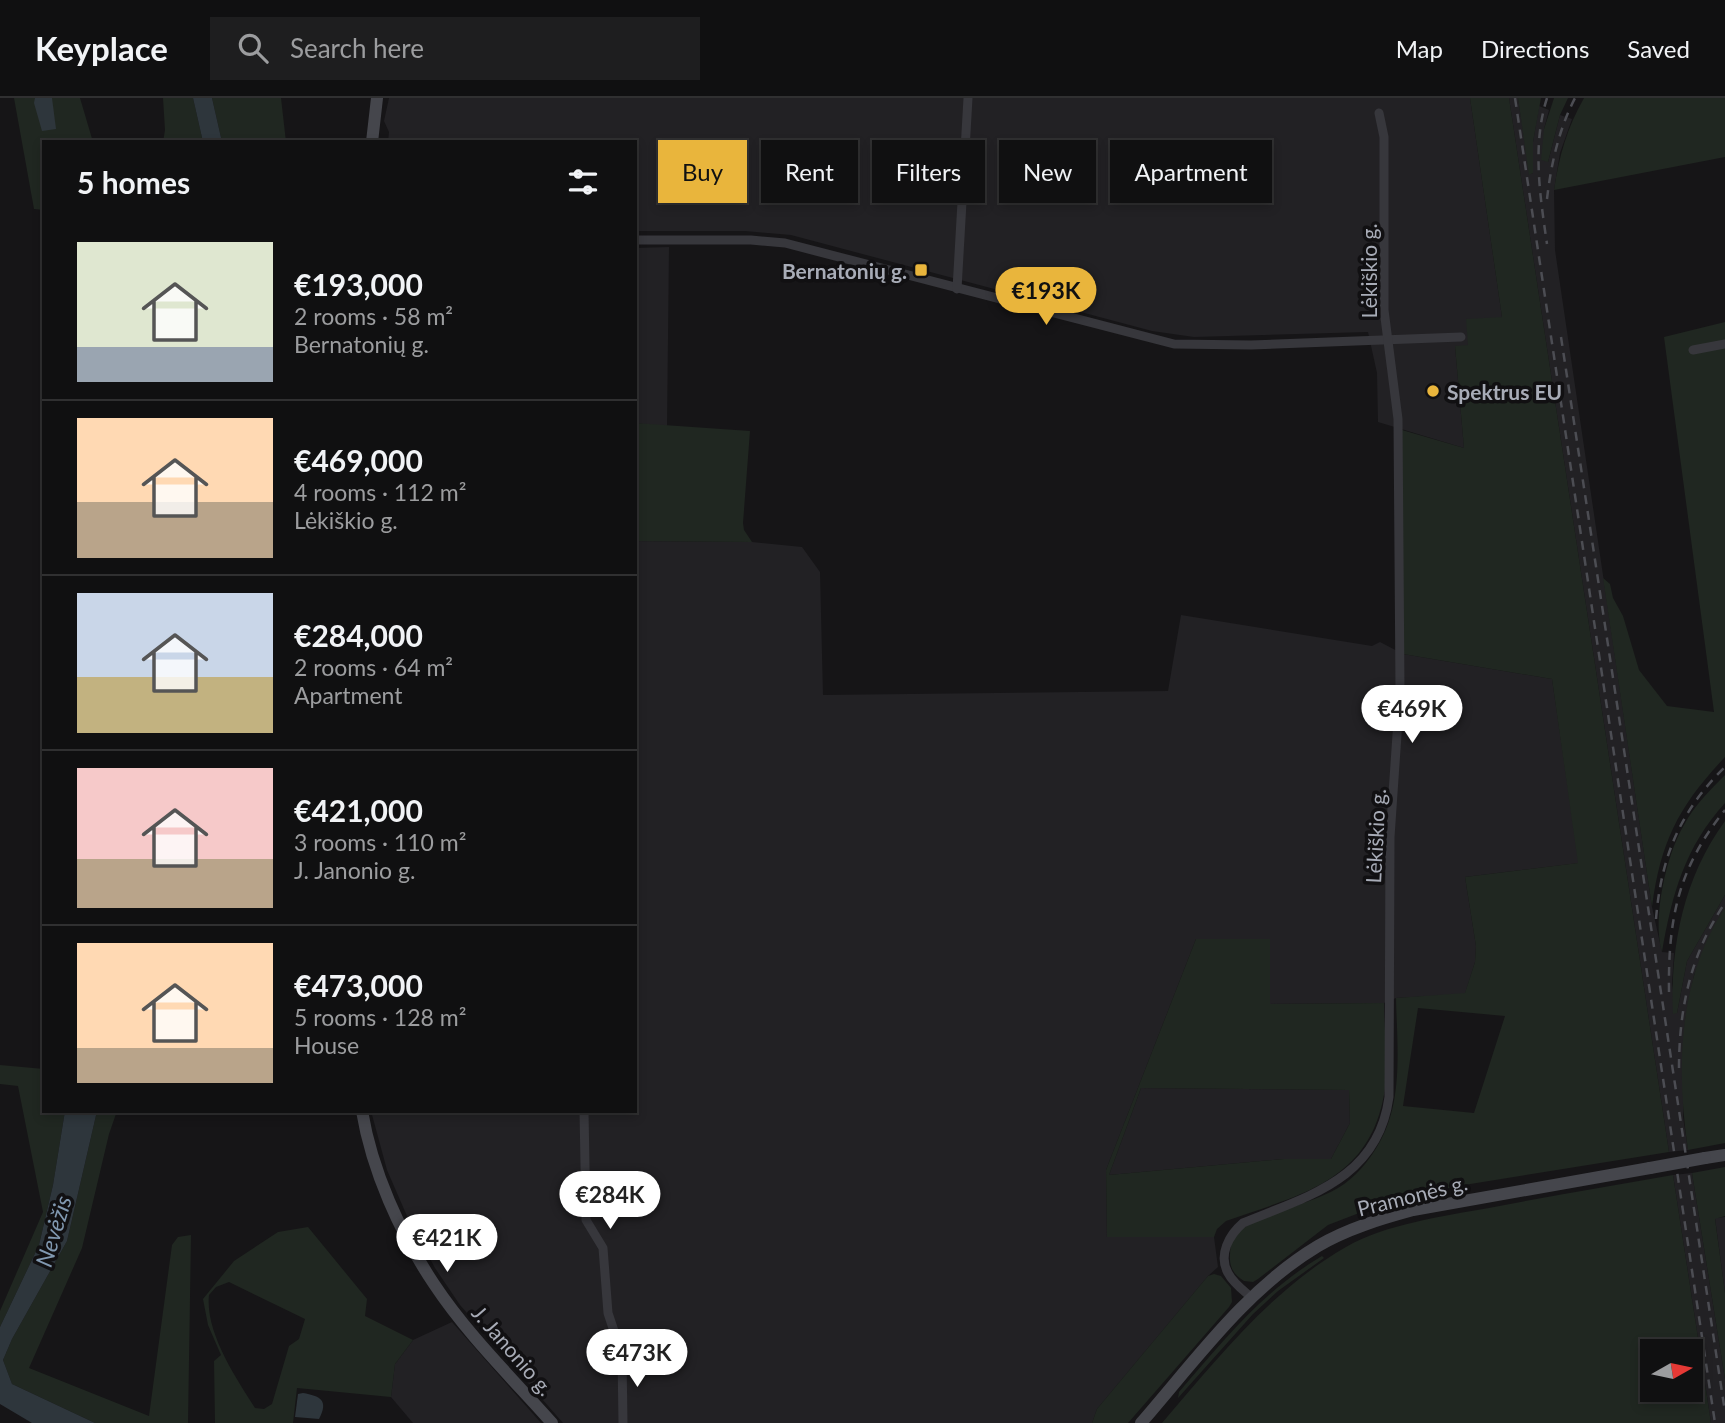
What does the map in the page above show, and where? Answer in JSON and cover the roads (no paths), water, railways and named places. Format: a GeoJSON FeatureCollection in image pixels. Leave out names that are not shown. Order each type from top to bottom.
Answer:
{"type":"FeatureCollection","features":[{"type":"Feature","properties":{"kind":"main road"},"geometry":{"type":"LineString","coordinates":[[372,140],[377,98]]}},
{"type":"Feature","properties":{"kind":"main road","name":"J. Janonio g."},"geometry":{"type":"LineString","coordinates":[[362,1113],[372,1152],[390,1201],[434,1284],[474,1336],[552,1423]]}},
{"type":"Feature","properties":{"kind":"main road","name":"Pramonės g."},"geometry":{"type":"LineString","coordinates":[[1140,1423],[1252,1298],[1287,1267],[1319,1246],[1354,1229],[1388,1216],[1438,1204],[1725,1155]]}},
{"type":"Feature","properties":{"kind":"street"},"geometry":{"type":"LineString","coordinates":[[957,289],[968,98]]}},
{"type":"Feature","properties":{"kind":"street","name":"Lėkiškio g."},"geometry":{"type":"LineString","coordinates":[[1252,1298],[1228,1273],[1226,1246],[1233,1231],[1243,1223],[1331,1186],[1345,1176],[1366,1154],[1387,1112],[1390,837],[1400,691],[1398,419],[1384,310],[1384,137],[1378,113]]}},
{"type":"Feature","properties":{"kind":"street"},"geometry":{"type":"LineString","coordinates":[[637,240],[774,241],[1174,344],[1461,337]]}},
{"type":"Feature","properties":{"kind":"street"},"geometry":{"type":"LineString","coordinates":[[1693,350],[1725,344]]}},
{"type":"Feature","properties":{"kind":"street"},"geometry":{"type":"LineString","coordinates":[[584,1113],[586,1220],[603,1248],[608,1313],[622,1354],[623,1423]]}},
{"type":"Feature","properties":{"kind":"water"},"geometry":{"type":"Polygon","coordinates":[[[35,98],[52,98],[56,129],[42,131],[35,98]]]}},
{"type":"Feature","properties":{"kind":"water"},"geometry":{"type":"Polygon","coordinates":[[[193,98],[212,98],[222,140],[203,140],[193,98]]]}},
{"type":"Feature","properties":{"kind":"water","name":"Nevėžis"},"geometry":{"type":"Polygon","coordinates":[[[65,1113],[97,1113],[67,1241],[3,1360],[12,1384],[95,1423],[32,1423],[0,1404],[0,1327],[39,1245],[53,1185],[65,1113]]]}},
{"type":"Feature","properties":{"kind":"water"},"geometry":{"type":"Polygon","coordinates":[[[298,1394],[318,1398],[323,1403],[319,1419],[295,1417],[298,1394]]]}},
{"type":"Feature","properties":{"kind":"railway"},"geometry":{"type":"LineString","coordinates":[[1515,98],[1715,1423]]}},
{"type":"Feature","properties":{"kind":"railway"},"geometry":{"type":"LineString","coordinates":[[1547,98],[1542,116],[1539,152],[1540,189],[1547,244]]}},
{"type":"Feature","properties":{"kind":"railway"},"geometry":{"type":"LineString","coordinates":[[1547,199],[1556,147],[1575,98]]}},
{"type":"Feature","properties":{"kind":"railway"},"geometry":{"type":"LineString","coordinates":[[1561,337],[1725,1412]]}},
{"type":"Feature","properties":{"kind":"railway"},"geometry":{"type":"LineString","coordinates":[[1656,919],[1663,875],[1676,836],[1696,801],[1725,767]]}},
{"type":"Feature","properties":{"kind":"railway"},"geometry":{"type":"LineString","coordinates":[[1669,992],[1671,941],[1679,895],[1696,853],[1725,810]]}},
{"type":"Feature","properties":{"kind":"railway"},"geometry":{"type":"LineString","coordinates":[[1679,1068],[1681,1024],[1689,982],[1703,941],[1725,903]]}},
{"type":"Feature","properties":{"kind":"place","name":"Bernatonių g."},"geometry":{"type":"Point","coordinates":[921,270]}},
{"type":"Feature","properties":{"kind":"place","name":"Spektrus EU"},"geometry":{"type":"Point","coordinates":[1433,391]}}]}
